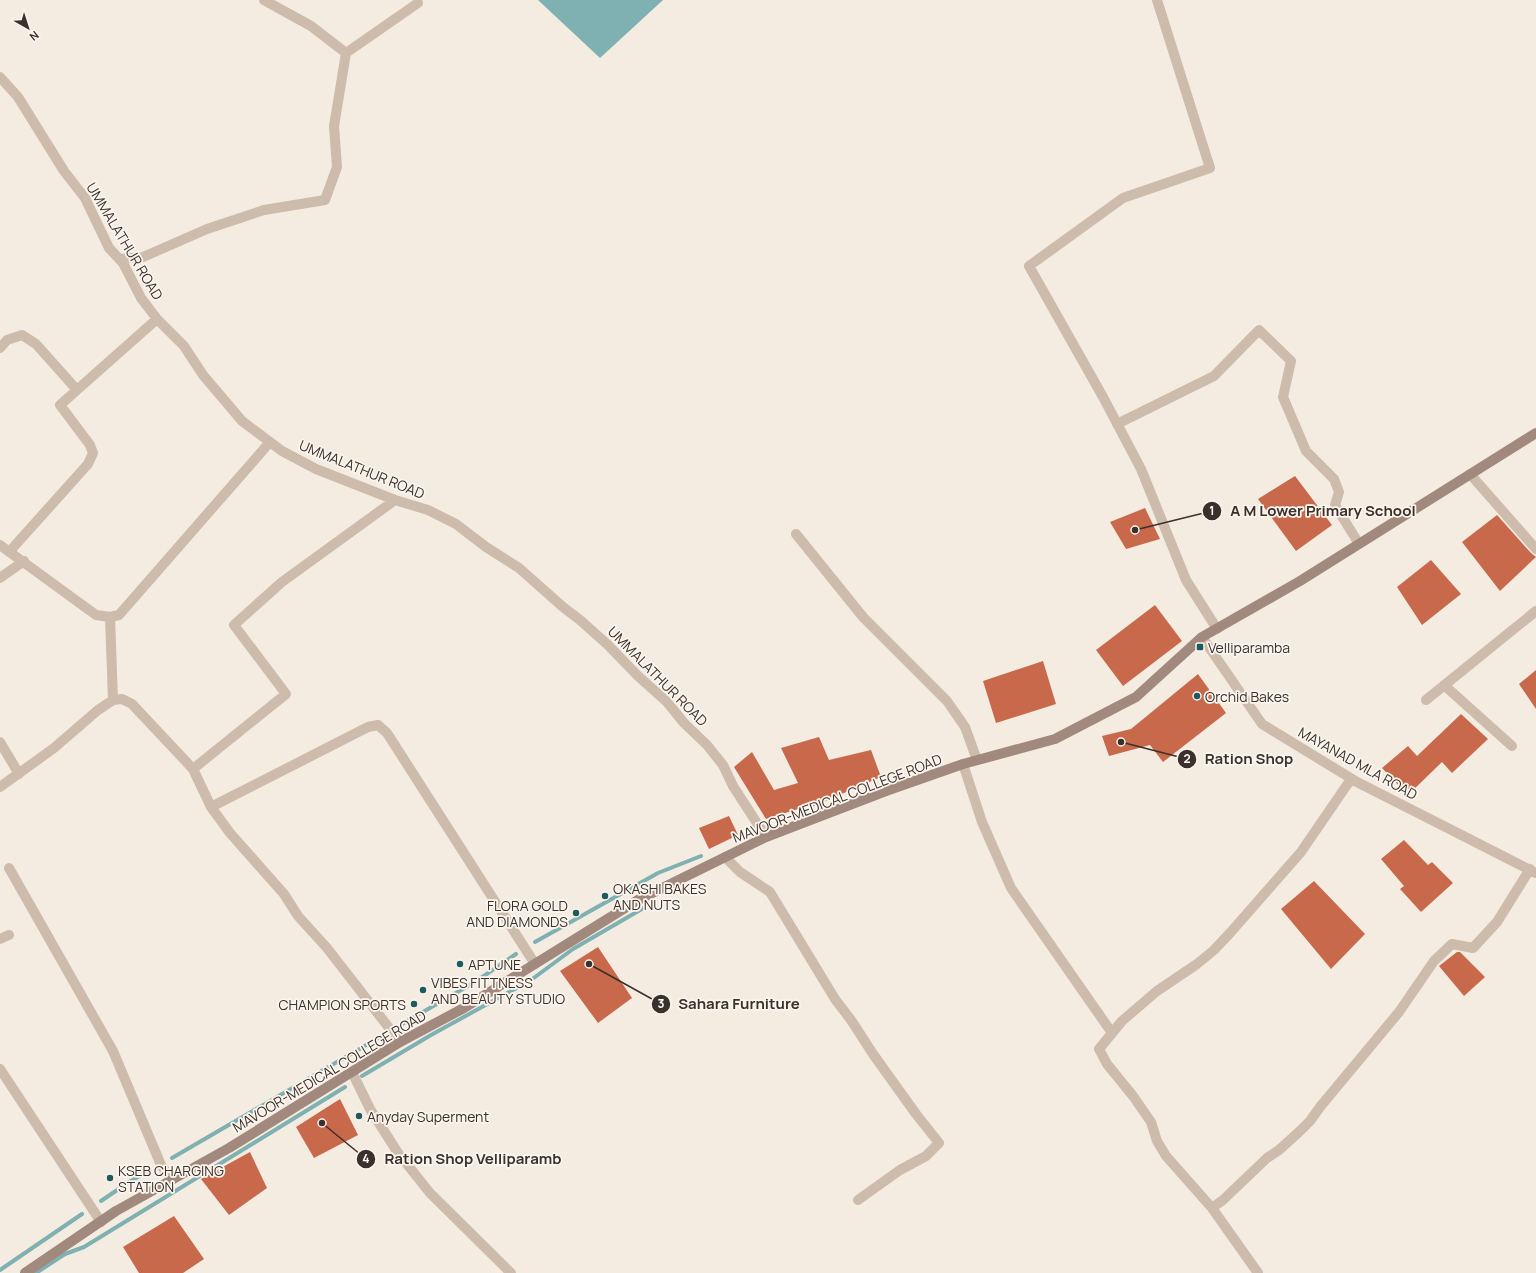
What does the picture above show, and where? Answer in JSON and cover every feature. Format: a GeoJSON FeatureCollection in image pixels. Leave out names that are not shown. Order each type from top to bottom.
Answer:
{"type":"FeatureCollection","features":[{"type":"Feature","properties":{"kind":"main road","name":"MAVOOR-MEDICAL COLLEGE ROAD"},"geometry":{"type":"LineString","coordinates":[[25,1273],[116,1212],[230,1148],[400,1042],[464,1008],[638,900],[766,837],[886,791],[963,764],[1055,738],[1136,697],[1202,637],[1300,581],[1536,433]]}},
{"type":"Feature","properties":{"kind":"street"},"geometry":{"type":"LineString","coordinates":[[264,0],[311,26],[346,53]]}},
{"type":"Feature","properties":{"kind":"street"},"geometry":{"type":"LineString","coordinates":[[1157,0],[1210,168],[1123,198],[1029,266],[1141,469],[1186,580],[1217,629]]}},
{"type":"Feature","properties":{"kind":"street"},"geometry":{"type":"LineString","coordinates":[[119,259],[142,257],[207,229],[264,210],[325,200],[337,166],[334,126],[346,53],[418,3]]}},
{"type":"Feature","properties":{"kind":"street","name":"UMMALATHUR ROAD"},"geometry":{"type":"LineString","coordinates":[[0,77],[18,97],[64,171],[85,198],[109,248],[123,263],[141,298],[157,319],[184,346],[203,375],[242,422],[282,451],[316,469],[395,500],[428,510],[456,524],[486,547],[520,568],[591,630],[667,702],[684,723],[723,765],[733,786],[766,837]]}},
{"type":"Feature","properties":{"kind":"street"},"geometry":{"type":"LineString","coordinates":[[10,551],[88,464],[93,453],[90,445],[60,405],[157,319]]}},
{"type":"Feature","properties":{"kind":"street"},"geometry":{"type":"LineString","coordinates":[[1117,424],[1214,376],[1259,330],[1291,361],[1283,397],[1306,451],[1334,479],[1339,492],[1335,505],[1359,544]]}},
{"type":"Feature","properties":{"kind":"street"},"geometry":{"type":"LineString","coordinates":[[0,348],[7,340],[22,335],[36,344],[77,390]]}},
{"type":"Feature","properties":{"kind":"street"},"geometry":{"type":"LineString","coordinates":[[0,545],[24,561],[96,615],[110,617],[119,615],[270,442]]}},
{"type":"Feature","properties":{"kind":"street"},"geometry":{"type":"LineString","coordinates":[[1470,474],[1536,549]]}},
{"type":"Feature","properties":{"kind":"street"},"geometry":{"type":"LineString","coordinates":[[193,770],[286,694],[234,625],[282,582],[395,500]]}},
{"type":"Feature","properties":{"kind":"street"},"geometry":{"type":"LineString","coordinates":[[796,534],[863,617],[947,701],[965,727],[977,760]]}},
{"type":"Feature","properties":{"kind":"street"},"geometry":{"type":"LineString","coordinates":[[0,578],[24,561]]}},
{"type":"Feature","properties":{"kind":"street"},"geometry":{"type":"LineString","coordinates":[[1426,700],[1536,611]]}},
{"type":"Feature","properties":{"kind":"street"},"geometry":{"type":"LineString","coordinates":[[110,617],[113,700]]}},
{"type":"Feature","properties":{"kind":"street","name":"MAYANAD MLA ROAD"},"geometry":{"type":"LineString","coordinates":[[1202,637],[1262,724],[1351,779],[1533,871]]}},
{"type":"Feature","properties":{"kind":"street"},"geometry":{"type":"LineString","coordinates":[[1444,685],[1512,746]]}},
{"type":"Feature","properties":{"kind":"street"},"geometry":{"type":"LineString","coordinates":[[0,787],[54,748],[98,710],[113,700],[122,699],[132,704],[193,770],[211,807],[230,833],[284,894],[298,916],[327,948],[400,1042]]}},
{"type":"Feature","properties":{"kind":"street"},"geometry":{"type":"LineString","coordinates":[[211,807],[368,727],[378,725],[387,733],[535,964]]}},
{"type":"Feature","properties":{"kind":"street"},"geometry":{"type":"LineString","coordinates":[[0,742],[19,774]]}},
{"type":"Feature","properties":{"kind":"street"},"geometry":{"type":"LineString","coordinates":[[963,764],[982,822],[1011,888],[1112,1033]]}},
{"type":"Feature","properties":{"kind":"street"},"geometry":{"type":"LineString","coordinates":[[1258,1273],[1212,1208],[1166,1156],[1157,1141],[1151,1122],[1133,1096],[1107,1064],[1099,1049],[1122,1021],[1157,991],[1197,964],[1214,950],[1230,933],[1301,852],[1351,779]]}},
{"type":"Feature","properties":{"kind":"street"},"geometry":{"type":"LineString","coordinates":[[725,857],[740,872],[770,892],[835,999],[916,1114],[939,1143],[926,1156],[900,1170],[858,1200]]}},
{"type":"Feature","properties":{"kind":"street"},"geometry":{"type":"LineString","coordinates":[[9,868],[113,1052],[161,1165],[172,1180]]}},
{"type":"Feature","properties":{"kind":"street"},"geometry":{"type":"LineString","coordinates":[[1212,1208],[1223,1200],[1267,1158],[1279,1150],[1310,1120],[1399,1012],[1434,961],[1452,944],[1473,948],[1497,922],[1533,871]]}},
{"type":"Feature","properties":{"kind":"street"},"geometry":{"type":"LineString","coordinates":[[0,1069],[101,1222]]}},
{"type":"Feature","properties":{"kind":"street"},"geometry":{"type":"LineString","coordinates":[[352,1072],[370,1109],[398,1153],[430,1193],[511,1273]]}},
{"type":"Feature","properties":{"kind":"water"},"geometry":{"type":"Polygon","coordinates":[[[538,0],[663,0],[600,58],[538,0]]]}},
{"type":"Feature","properties":{"kind":"building"},"geometry":{"type":"Polygon","coordinates":[[[1295,476],[1332,525],[1296,551],[1258,499],[1295,476]]]}},
{"type":"Feature","properties":{"kind":"building"},"geometry":{"type":"Polygon","coordinates":[[[1145,508],[1160,539],[1126,549],[1110,522],[1145,508]]]}},
{"type":"Feature","properties":{"kind":"building"},"geometry":{"type":"Polygon","coordinates":[[[1497,515],[1536,557],[1500,591],[1462,542],[1497,515]]]}},
{"type":"Feature","properties":{"kind":"building"},"geometry":{"type":"Polygon","coordinates":[[[1431,560],[1461,594],[1422,625],[1397,587],[1431,560]]]}},
{"type":"Feature","properties":{"kind":"building"},"geometry":{"type":"Polygon","coordinates":[[[1155,605],[1182,641],[1123,686],[1096,650],[1155,605]]]}},
{"type":"Feature","properties":{"kind":"building"},"geometry":{"type":"Polygon","coordinates":[[[1043,661],[1056,704],[996,723],[983,681],[1043,661]]]}},
{"type":"Feature","properties":{"kind":"building"},"geometry":{"type":"Polygon","coordinates":[[[1536,670],[1536,709],[1519,684],[1536,670]]]}},
{"type":"Feature","properties":{"kind":"building"},"geometry":{"type":"Polygon","coordinates":[[[1198,674],[1226,713],[1163,762],[1150,745],[1109,756],[1102,736],[1131,729],[1198,674]]]}},
{"type":"Feature","properties":{"kind":"building"},"geometry":{"type":"Polygon","coordinates":[[[1461,714],[1488,739],[1452,773],[1442,762],[1408,795],[1382,768],[1408,746],[1417,756],[1461,714]]]}},
{"type":"Feature","properties":{"kind":"building"},"geometry":{"type":"Polygon","coordinates":[[[819,737],[829,760],[871,750],[881,777],[809,808],[808,806],[766,819],[734,767],[752,752],[774,790],[798,783],[781,748],[819,737]]]}},
{"type":"Feature","properties":{"kind":"building"},"geometry":{"type":"Polygon","coordinates":[[[729,816],[738,835],[709,849],[699,828],[729,816]]]}},
{"type":"Feature","properties":{"kind":"building"},"geometry":{"type":"Polygon","coordinates":[[[1404,840],[1428,865],[1432,862],[1453,883],[1421,912],[1400,889],[1404,886],[1381,859],[1404,840]]]}},
{"type":"Feature","properties":{"kind":"building"},"geometry":{"type":"Polygon","coordinates":[[[1314,881],[1365,934],[1331,969],[1281,909],[1314,881]]]}},
{"type":"Feature","properties":{"kind":"building"},"geometry":{"type":"Polygon","coordinates":[[[598,947],[632,998],[598,1023],[560,971],[598,947]]]}},
{"type":"Feature","properties":{"kind":"building"},"geometry":{"type":"Polygon","coordinates":[[[1457,952],[1460,952],[1485,977],[1464,996],[1439,966],[1457,952]]]}},
{"type":"Feature","properties":{"kind":"building"},"geometry":{"type":"Polygon","coordinates":[[[340,1099],[358,1135],[314,1158],[296,1127],[340,1099]]]}},
{"type":"Feature","properties":{"kind":"building"},"geometry":{"type":"Polygon","coordinates":[[[250,1152],[267,1188],[229,1215],[201,1179],[250,1152]]]}},
{"type":"Feature","properties":{"kind":"building"},"geometry":{"type":"Polygon","coordinates":[[[174,1216],[204,1259],[183,1273],[139,1273],[123,1247],[174,1216]]]}},
{"type":"Feature","properties":{"kind":"waterway"},"geometry":{"type":"LineString","coordinates":[[535,942],[658,873],[701,856]]}},
{"type":"Feature","properties":{"kind":"waterway"},"geometry":{"type":"LineString","coordinates":[[362,1076],[431,1035],[531,980],[573,949],[647,906]]}},
{"type":"Feature","properties":{"kind":"waterway"},"geometry":{"type":"LineString","coordinates":[[402,1024],[475,982],[516,954]]}},
{"type":"Feature","properties":{"kind":"waterway"},"geometry":{"type":"LineString","coordinates":[[172,1158],[380,1037]]}},
{"type":"Feature","properties":{"kind":"waterway"},"geometry":{"type":"LineString","coordinates":[[36,1273],[65,1254],[84,1247],[345,1087]]}},
{"type":"Feature","properties":{"kind":"waterway"},"geometry":{"type":"LineString","coordinates":[[101,1201],[150,1170]]}},
{"type":"Feature","properties":{"kind":"waterway"},"geometry":{"type":"LineString","coordinates":[[0,1270],[82,1214]]}},
{"type":"Feature","properties":{"kind":"place","name":"A M Lower Primary School"},"geometry":{"type":"Point","coordinates":[1135,530]}},
{"type":"Feature","properties":{"kind":"place","name":"Velliparamba"},"geometry":{"type":"Point","coordinates":[1200,647]}},
{"type":"Feature","properties":{"kind":"place","name":"Orchid Bakes"},"geometry":{"type":"Point","coordinates":[1197,696]}},
{"type":"Feature","properties":{"kind":"place","name":"Ration Shop"},"geometry":{"type":"Point","coordinates":[1121,742]}},
{"type":"Feature","properties":{"kind":"place","name":"OKASHI BAKES AND NUTS"},"geometry":{"type":"Point","coordinates":[605,896]}},
{"type":"Feature","properties":{"kind":"place","name":"FLORA GOLD AND DIAMONDS"},"geometry":{"type":"Point","coordinates":[576,913]}},
{"type":"Feature","properties":{"kind":"place","name":"APTUNE"},"geometry":{"type":"Point","coordinates":[460,964]}},
{"type":"Feature","properties":{"kind":"place","name":"Sahara Furniture"},"geometry":{"type":"Point","coordinates":[589,964]}},
{"type":"Feature","properties":{"kind":"place","name":"VIBES FITTNESS AND BEAUTY STUDIO"},"geometry":{"type":"Point","coordinates":[423,990]}},
{"type":"Feature","properties":{"kind":"place","name":"CHAMPION SPORTS"},"geometry":{"type":"Point","coordinates":[414,1004]}},
{"type":"Feature","properties":{"kind":"place","name":"Anyday Superment"},"geometry":{"type":"Point","coordinates":[359,1116]}},
{"type":"Feature","properties":{"kind":"place","name":"Ration Shop Velliparamb"},"geometry":{"type":"Point","coordinates":[322,1123]}},
{"type":"Feature","properties":{"kind":"place","name":"KSEB CHARGING STATION"},"geometry":{"type":"Point","coordinates":[110,1178]}}]}
